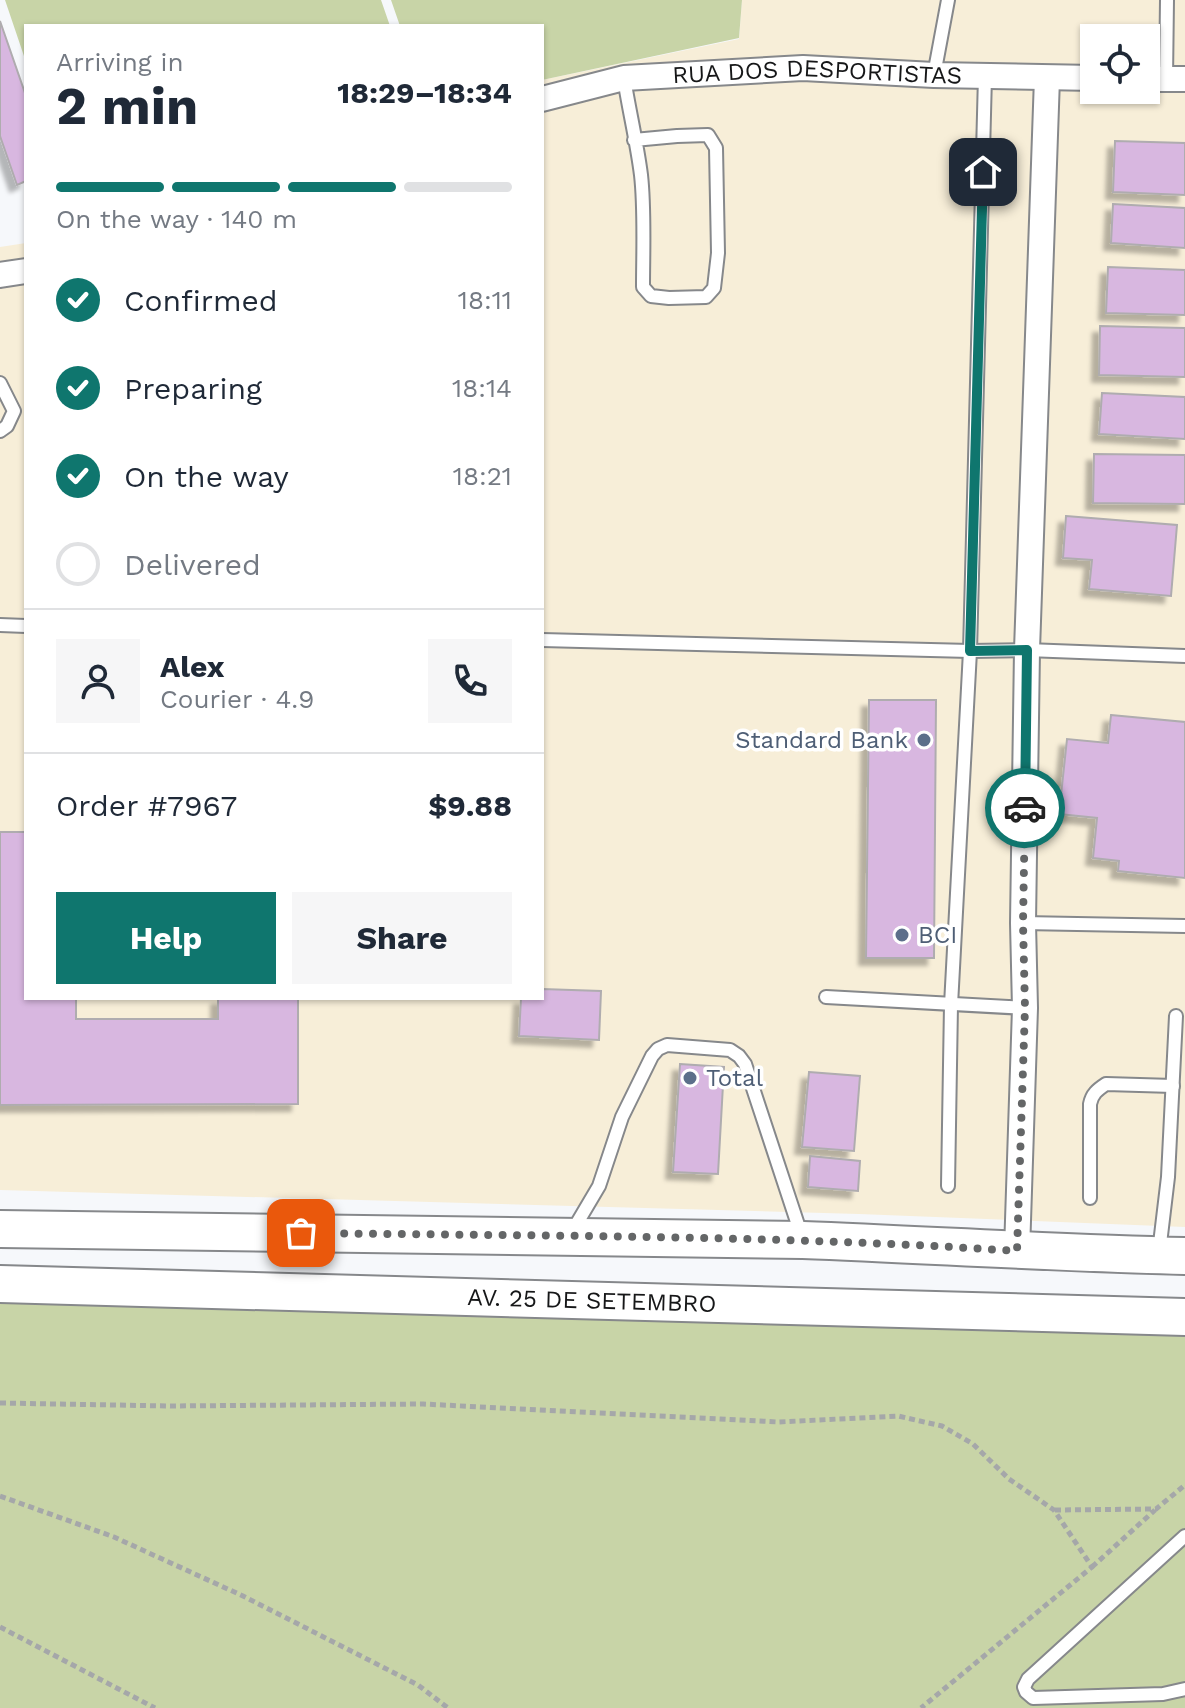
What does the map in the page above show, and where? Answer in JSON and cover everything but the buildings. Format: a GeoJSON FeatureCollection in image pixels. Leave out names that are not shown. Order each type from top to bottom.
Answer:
{"type":"FeatureCollection","features":[{"type":"Feature","properties":{"kind":"main road"},"geometry":{"type":"LineString","coordinates":[[0,1229],[803,1240],[1172,1256]]}},
{"type":"Feature","properties":{"kind":"main road","name":"AV. 25 DE SETEMBRO"},"geometry":{"type":"LineString","coordinates":[[0,1284],[1185,1317]]}},
{"type":"Feature","properties":{"kind":"street","name":"RUA DOS DESPORTISTAS"},"geometry":{"type":"LineString","coordinates":[[544,98],[624,78],[803,68],[1080,78]]}},
{"type":"Feature","properties":{"kind":"street"},"geometry":{"type":"LineString","coordinates":[[1017,1251],[1025,1008],[1023,923],[1027,650],[1047,78]]}},
{"type":"Feature","properties":{"kind":"street"},"geometry":{"type":"LineString","coordinates":[[0,275],[24,271]]}},
{"type":"Feature","properties":{"kind":"lane"},"geometry":{"type":"LineString","coordinates":[[934,75],[948,0]]}},
{"type":"Feature","properties":{"kind":"lane"},"geometry":{"type":"LineString","coordinates":[[1166,79],[1167,0]]}},
{"type":"Feature","properties":{"kind":"lane"},"geometry":{"type":"LineString","coordinates":[[948,1186],[951,1005],[970,651],[985,76]]}},
{"type":"Feature","properties":{"kind":"lane"},"geometry":{"type":"LineString","coordinates":[[624,78],[634,140],[641,177],[643,287],[651,296],[706,297],[714,288],[718,253],[716,148],[708,135],[634,140]]}},
{"type":"Feature","properties":{"kind":"lane"},"geometry":{"type":"LineString","coordinates":[[0,383],[14,411],[7,426],[0,431]]}},
{"type":"Feature","properties":{"kind":"lane"},"geometry":{"type":"LineString","coordinates":[[0,625],[24,626]]}},
{"type":"Feature","properties":{"kind":"lane"},"geometry":{"type":"LineString","coordinates":[[544,640],[1185,656]]}},
{"type":"Feature","properties":{"kind":"lane"},"geometry":{"type":"LineString","coordinates":[[1023,923],[1185,926]]}},
{"type":"Feature","properties":{"kind":"lane"},"geometry":{"type":"LineString","coordinates":[[826,997],[1025,1008]]}},
{"type":"Feature","properties":{"kind":"lane"},"geometry":{"type":"LineString","coordinates":[[1172,1256],[1168,1177],[1176,1016]]}},
{"type":"Feature","properties":{"kind":"lane"},"geometry":{"type":"LineString","coordinates":[[569,1236],[599,1186],[622,1117],[652,1056],[667,1045],[730,1050],[745,1064],[803,1240]]}},
{"type":"Feature","properties":{"kind":"lane"},"geometry":{"type":"LineString","coordinates":[[1090,1198],[1092,1096],[1106,1084],[1173,1086]]}},
{"type":"Feature","properties":{"kind":"lane"},"geometry":{"type":"LineString","coordinates":[[1185,1536],[1028,1679],[1024,1687],[1033,1698],[1163,1694],[1185,1689]]}},
{"type":"Feature","properties":{"kind":"path"},"geometry":{"type":"LineString","coordinates":[[0,1403],[170,1406],[423,1404],[778,1422],[898,1416],[942,1426],[973,1444],[1009,1479],[1054,1510],[1092,1567]]}},
{"type":"Feature","properties":{"kind":"path"},"geometry":{"type":"LineString","coordinates":[[921,1708],[1092,1567],[1185,1485]]}},
{"type":"Feature","properties":{"kind":"path"},"geometry":{"type":"LineString","coordinates":[[0,1496],[114,1537],[243,1596],[418,1685],[448,1708]]}},
{"type":"Feature","properties":{"kind":"path"},"geometry":{"type":"LineString","coordinates":[[1054,1510],[1156,1509]]}},
{"type":"Feature","properties":{"kind":"path"},"geometry":{"type":"LineString","coordinates":[[0,1627],[155,1708]]}},
{"type":"Feature","properties":{"kind":"shaded area"},"geometry":{"type":"Polygon","coordinates":[[[742,0],[1185,0],[1185,1227],[859,1214],[0,1190],[0,247],[24,243],[24,1000],[544,1000],[544,80],[739,39],[742,0]]]}},
{"type":"Feature","properties":{"kind":"green space"},"geometry":{"type":"Polygon","coordinates":[[[5,0],[381,0],[389,24],[24,24],[24,56],[5,0]]]}},
{"type":"Feature","properties":{"kind":"green space"},"geometry":{"type":"Polygon","coordinates":[[[391,0],[742,0],[739,38],[544,80],[544,24],[399,24],[391,0]]]}},
{"type":"Feature","properties":{"kind":"green space"},"geometry":{"type":"Polygon","coordinates":[[[0,1301],[1185,1327],[1185,1708],[0,1708],[0,1301]]]}},
{"type":"Feature","properties":{"kind":"way so far"},"geometry":{"type":"LineString","coordinates":[[301,1233],[803,1240],[1017,1251],[1025,1008],[1025,808]]}},
{"type":"Feature","properties":{"kind":"place","name":"Standard Bank"},"geometry":{"type":"Point","coordinates":[924,740]}},
{"type":"Feature","properties":{"kind":"place","name":"BCI"},"geometry":{"type":"Point","coordinates":[902,935]}},
{"type":"Feature","properties":{"kind":"place","name":"Total"},"geometry":{"type":"Point","coordinates":[690,1078]}},
{"type":"Feature","properties":{"kind":"route"},"geometry":{"type":"LineString","coordinates":[[983,172],[970,651],[1027,650],[1025,808]]}}]}
